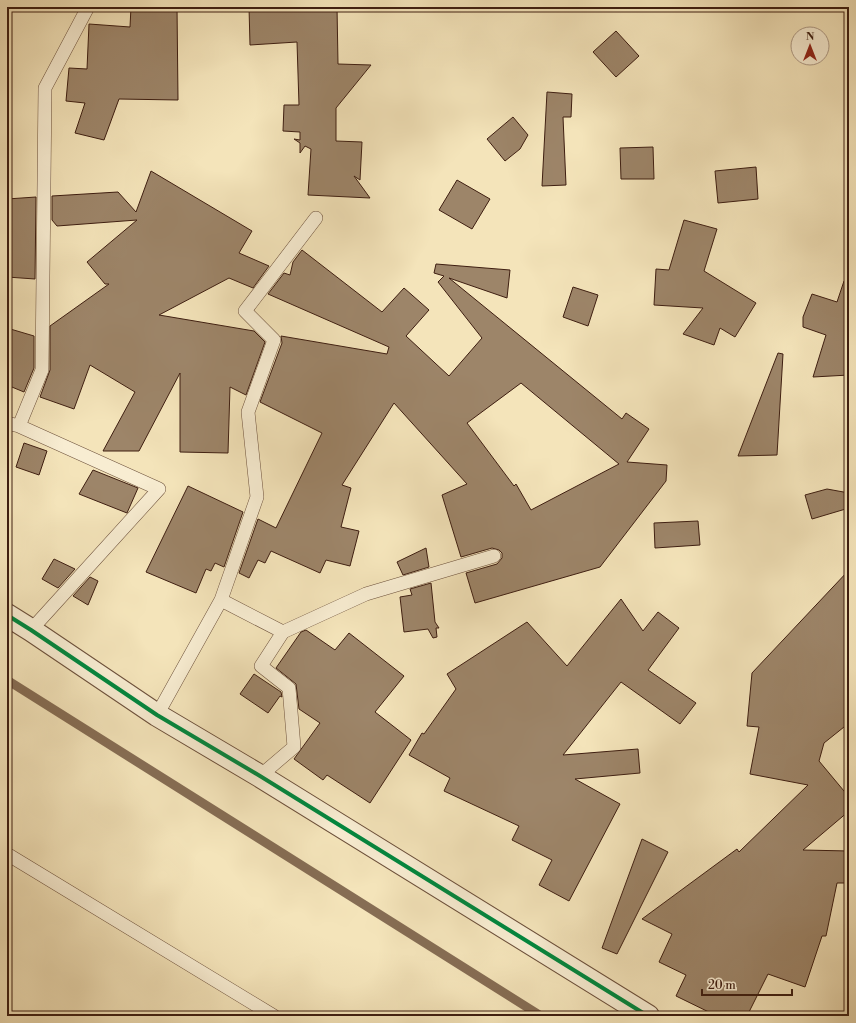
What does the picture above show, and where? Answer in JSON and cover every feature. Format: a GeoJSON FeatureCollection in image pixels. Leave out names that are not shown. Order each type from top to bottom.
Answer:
{"type":"FeatureCollection","features":[{"type":"Feature","properties":{"kind":"street"},"geometry":{"type":"LineString","coordinates":[[7,615],[157,715],[260,776],[648,1016]]}},
{"type":"Feature","properties":{"kind":"lane"},"geometry":{"type":"LineString","coordinates":[[31,630],[159,489],[13,425],[42,370],[45,88],[88,7]]}},
{"type":"Feature","properties":{"kind":"lane"},"geometry":{"type":"LineString","coordinates":[[157,715],[221,600],[257,497],[248,412],[274,340],[245,311],[316,218]]}},
{"type":"Feature","properties":{"kind":"lane"},"geometry":{"type":"LineString","coordinates":[[260,776],[294,747],[289,688],[262,666],[283,632],[366,594],[494,556]]}},
{"type":"Feature","properties":{"kind":"lane"},"geometry":{"type":"LineString","coordinates":[[221,600],[283,632]]}},
{"type":"Feature","properties":{"kind":"lane"},"geometry":{"type":"LineString","coordinates":[[7,854],[274,1016]]}},
{"type":"Feature","properties":{"kind":"building"},"geometry":{"type":"Polygon","coordinates":[[[131,7],[177,7],[178,100],[119,99],[104,140],[75,133],[85,103],[66,101],[69,68],[87,69],[89,24],[130,27],[131,7]]]}},
{"type":"Feature","properties":{"kind":"building"},"geometry":{"type":"Polygon","coordinates":[[[249,7],[337,7],[338,64],[371,65],[336,108],[336,141],[362,142],[360,180],[354,176],[370,198],[308,195],[311,149],[305,146],[300,153],[300,143],[294,139],[300,140],[300,132],[283,131],[284,105],[299,105],[297,42],[250,45],[249,7]]]}},
{"type":"Feature","properties":{"kind":"building"},"geometry":{"type":"Polygon","coordinates":[[[616,31],[639,56],[616,77],[593,52],[616,31]]]}},
{"type":"Feature","properties":{"kind":"building"},"geometry":{"type":"Polygon","coordinates":[[[547,92],[572,94],[571,117],[563,117],[566,185],[542,186],[547,92]]]}},
{"type":"Feature","properties":{"kind":"building"},"geometry":{"type":"Polygon","coordinates":[[[513,117],[528,135],[520,149],[505,161],[487,139],[513,117]]]}},
{"type":"Feature","properties":{"kind":"building"},"geometry":{"type":"Polygon","coordinates":[[[653,147],[654,179],[621,179],[620,148],[653,147]]]}},
{"type":"Feature","properties":{"kind":"building"},"geometry":{"type":"Polygon","coordinates":[[[756,167],[758,199],[718,203],[715,171],[756,167]]]}},
{"type":"Feature","properties":{"kind":"building"},"geometry":{"type":"Polygon","coordinates":[[[151,171],[252,231],[239,253],[269,266],[253,288],[229,278],[159,315],[254,331],[265,342],[246,395],[230,387],[228,453],[180,452],[180,373],[139,451],[103,451],[135,392],[90,365],[74,409],[40,397],[50,370],[50,326],[109,284],[105,284],[87,262],[137,220],[57,226],[52,220],[52,196],[118,192],[136,212],[151,171]]]}},
{"type":"Feature","properties":{"kind":"building"},"geometry":{"type":"Polygon","coordinates":[[[457,180],[490,199],[472,229],[439,210],[457,180]]]}},
{"type":"Feature","properties":{"kind":"building"},"geometry":{"type":"Polygon","coordinates":[[[36,197],[35,279],[7,277],[7,199],[36,197]]]}},
{"type":"Feature","properties":{"kind":"building"},"geometry":{"type":"Polygon","coordinates":[[[684,220],[717,229],[704,271],[756,303],[735,337],[720,328],[714,345],[683,334],[703,308],[654,305],[656,269],[669,270],[684,220]]]}},
{"type":"Feature","properties":{"kind":"building"},"geometry":{"type":"Polygon","coordinates":[[[302,250],[382,312],[404,288],[429,310],[406,336],[449,376],[482,338],[438,282],[444,276],[434,273],[436,264],[510,270],[507,298],[449,278],[622,419],[626,413],[649,429],[627,462],[667,465],[666,481],[600,567],[475,603],[466,573],[497,564],[502,558],[502,553],[499,550],[492,548],[461,557],[442,495],[467,484],[394,403],[342,485],[351,488],[341,527],[359,531],[350,566],[326,560],[320,573],[271,551],[265,563],[258,560],[249,578],[239,573],[258,519],[276,528],[322,433],[260,402],[282,343],[281,336],[387,354],[389,347],[268,294],[284,273],[290,275],[293,262],[302,250]],[[521,383],[467,423],[514,486],[516,484],[531,510],[619,464],[521,383]]]}},
{"type":"Feature","properties":{"kind":"building"},"geometry":{"type":"Polygon","coordinates":[[[844,281],[849,282],[849,375],[813,377],[826,335],[803,327],[803,317],[812,294],[837,302],[844,281]]]}},
{"type":"Feature","properties":{"kind":"building"},"geometry":{"type":"Polygon","coordinates":[[[573,287],[598,295],[588,326],[563,317],[573,287]]]}},
{"type":"Feature","properties":{"kind":"building"},"geometry":{"type":"Polygon","coordinates":[[[7,328],[34,336],[34,368],[24,392],[7,385],[7,328]]]}},
{"type":"Feature","properties":{"kind":"building"},"geometry":{"type":"Polygon","coordinates":[[[778,353],[783,354],[777,455],[738,456],[778,353]]]}},
{"type":"Feature","properties":{"kind":"building"},"geometry":{"type":"Polygon","coordinates":[[[24,443],[47,451],[39,475],[16,467],[24,443]]]}},
{"type":"Feature","properties":{"kind":"building"},"geometry":{"type":"Polygon","coordinates":[[[93,470],[138,488],[127,513],[79,494],[93,470]]]}},
{"type":"Feature","properties":{"kind":"building"},"geometry":{"type":"Polygon","coordinates":[[[188,486],[243,512],[224,567],[215,563],[211,571],[206,569],[196,593],[146,572],[188,486]]]}},
{"type":"Feature","properties":{"kind":"building"},"geometry":{"type":"Polygon","coordinates":[[[827,489],[849,493],[849,508],[812,519],[805,495],[827,489]]]}},
{"type":"Feature","properties":{"kind":"building"},"geometry":{"type":"Polygon","coordinates":[[[698,521],[700,545],[655,548],[654,523],[698,521]]]}},
{"type":"Feature","properties":{"kind":"building"},"geometry":{"type":"Polygon","coordinates":[[[426,548],[429,567],[403,575],[397,562],[426,548]]]}},
{"type":"Feature","properties":{"kind":"building"},"geometry":{"type":"Polygon","coordinates":[[[54,559],[75,569],[58,588],[42,579],[54,559]]]}},
{"type":"Feature","properties":{"kind":"building"},"geometry":{"type":"Polygon","coordinates":[[[849,570],[849,723],[824,743],[819,761],[849,797],[849,811],[803,850],[849,851],[849,883],[837,883],[826,936],[822,936],[805,987],[768,974],[747,1016],[717,1016],[676,996],[686,975],[659,962],[672,934],[642,919],[737,849],[739,852],[808,785],[750,774],[759,727],[747,726],[752,673],[849,570]]]}},
{"type":"Feature","properties":{"kind":"building"},"geometry":{"type":"Polygon","coordinates":[[[90,577],[98,581],[88,605],[73,596],[90,577]]]}},
{"type":"Feature","properties":{"kind":"building"},"geometry":{"type":"Polygon","coordinates":[[[431,583],[435,622],[439,628],[436,628],[437,637],[433,638],[428,629],[404,632],[400,597],[412,595],[410,589],[431,583]]]}},
{"type":"Feature","properties":{"kind":"building"},"geometry":{"type":"Polygon","coordinates":[[[621,599],[643,631],[658,612],[679,628],[648,670],[696,703],[680,724],[621,682],[563,755],[638,749],[640,773],[575,779],[620,804],[569,901],[539,885],[552,860],[512,840],[519,826],[444,791],[450,778],[409,755],[422,733],[424,734],[456,689],[447,674],[527,622],[567,666],[621,599]]]}},
{"type":"Feature","properties":{"kind":"building"},"geometry":{"type":"Polygon","coordinates":[[[306,630],[335,650],[349,633],[404,676],[375,712],[411,740],[370,803],[327,775],[323,780],[294,759],[320,723],[299,709],[296,684],[276,668],[301,632],[306,630]]]}},
{"type":"Feature","properties":{"kind":"building"},"geometry":{"type":"Polygon","coordinates":[[[254,674],[281,692],[282,697],[280,696],[268,713],[240,694],[254,674]]]}},
{"type":"Feature","properties":{"kind":"building"},"geometry":{"type":"Polygon","coordinates":[[[642,839],[668,852],[617,954],[602,948],[642,839]]]}},
{"type":"Feature","properties":{"kind":"waterway"},"geometry":{"type":"LineString","coordinates":[[7,680],[541,1016]]}},
{"type":"Feature","properties":{"kind":"cycle path"},"geometry":{"type":"LineString","coordinates":[[7,615],[157,715],[260,776],[648,1016]]}}]}
